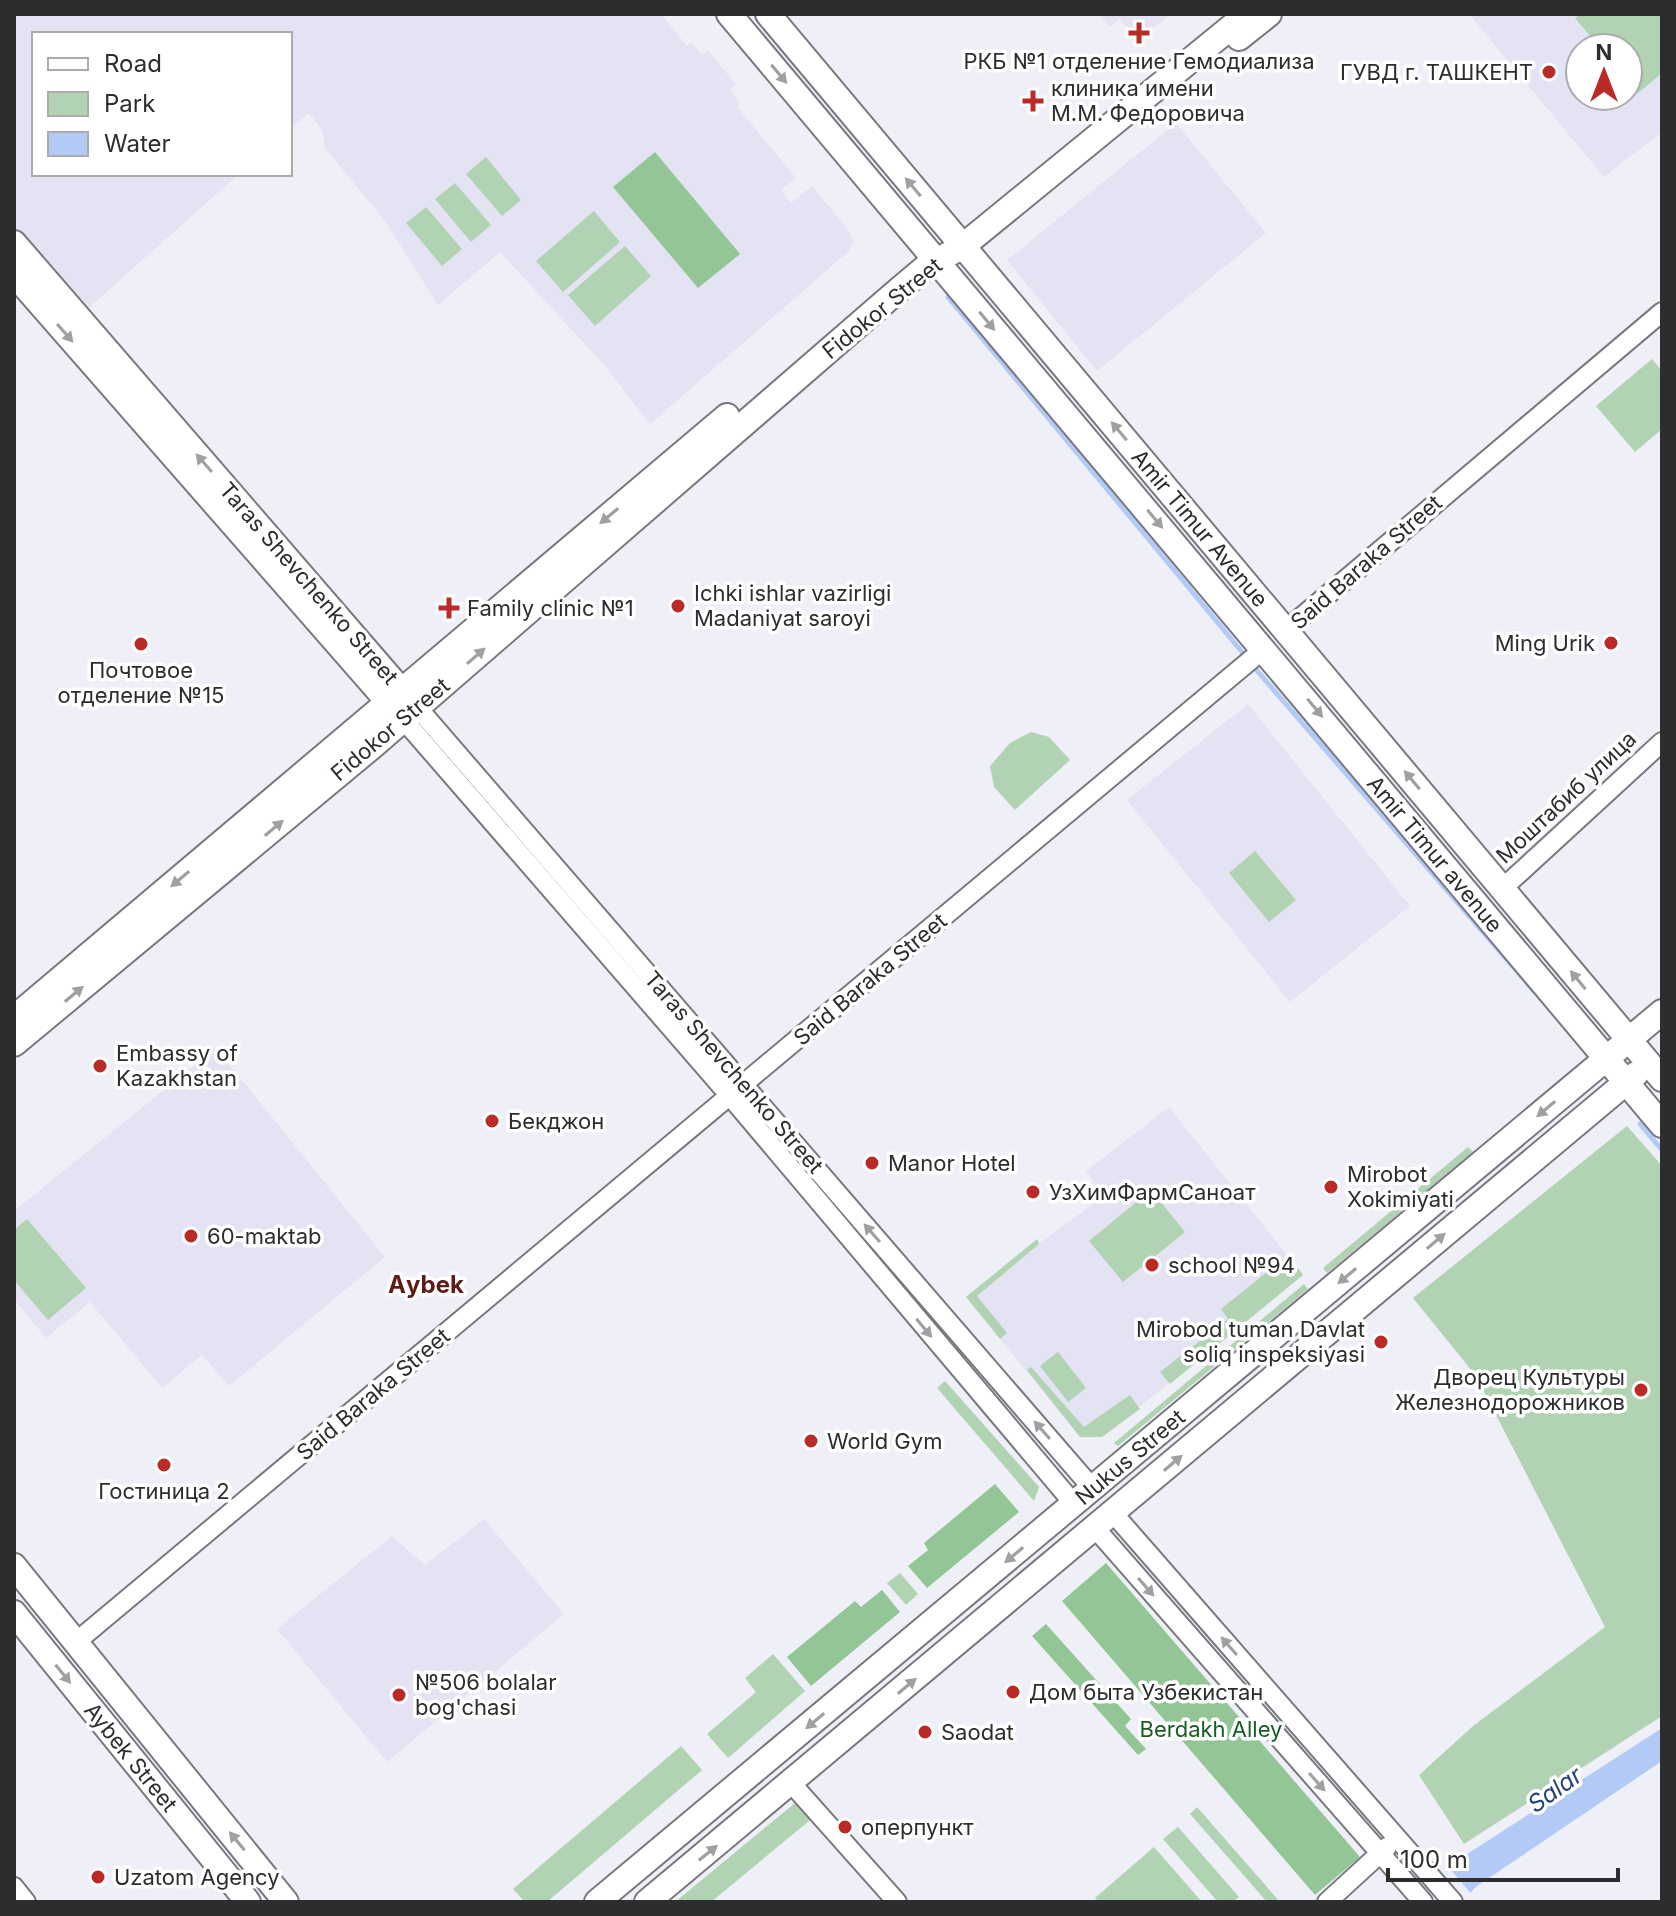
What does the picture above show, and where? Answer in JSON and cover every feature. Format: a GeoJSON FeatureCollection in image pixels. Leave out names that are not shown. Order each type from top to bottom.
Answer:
{"type":"FeatureCollection","features":[{"type":"Feature","properties":{"kind":"main road","name":"Amir Timur Avenue"},"geometry":{"type":"LineString","coordinates":[[729,14],[1265,648]]}},
{"type":"Feature","properties":{"kind":"main road","name":"Amir Timur Avenue"},"geometry":{"type":"LineString","coordinates":[[768,14],[1629,1040],[1658,1065]]}},
{"type":"Feature","properties":{"kind":"main road"},"geometry":{"type":"LineString","coordinates":[[968,252],[1247,14]]}},
{"type":"Feature","properties":{"kind":"main road"},"geometry":{"type":"LineString","coordinates":[[968,252],[1269,14]]}},
{"type":"Feature","properties":{"kind":"main road","name":"Taras Shevchenko Street"},"geometry":{"type":"LineString","coordinates":[[14,243],[403,705]]}},
{"type":"Feature","properties":{"kind":"main road","name":"Fidokor Street"},"geometry":{"type":"LineString","coordinates":[[14,1018],[403,705],[895,293],[932,256],[968,252]]}},
{"type":"Feature","properties":{"kind":"main road","name":"Taras Shevchenko Street"},"geometry":{"type":"LineString","coordinates":[[14,274],[403,705]]}},
{"type":"Feature","properties":{"kind":"main road","name":"Said Baraka Street"},"geometry":{"type":"LineString","coordinates":[[1265,648],[1286,630]]}},
{"type":"Feature","properties":{"kind":"main road","name":"Amir Timur avenue"},"geometry":{"type":"LineString","coordinates":[[1265,648],[1606,1059]]}},
{"type":"Feature","properties":{"kind":"main road","name":"Fidokor Street"},"geometry":{"type":"LineString","coordinates":[[14,1044],[403,705]]}},
{"type":"Feature","properties":{"kind":"main road"},"geometry":{"type":"LineString","coordinates":[[1479,907],[1503,888]]}},
{"type":"Feature","properties":{"kind":"main road","name":"Nukus Street"},"geometry":{"type":"LineString","coordinates":[[597,1902],[1662,1012]]}},
{"type":"Feature","properties":{"kind":"main road"},"geometry":{"type":"LineString","coordinates":[[1606,1059],[1662,1125]]}},
{"type":"Feature","properties":{"kind":"main road","name":"Nukus Street"},"geometry":{"type":"LineString","coordinates":[[647,1902],[792,1784],[1626,1082],[1658,1065]]}},
{"type":"Feature","properties":{"kind":"main road","name":"Taras Shevchenko Street"},"geometry":{"type":"LineString","coordinates":[[1083,1497],[1104,1520]]}},
{"type":"Feature","properties":{"kind":"main road"},"geometry":{"type":"LineString","coordinates":[[14,1566],[76,1642]]}},
{"type":"Feature","properties":{"kind":"main road","name":"Aybek Street"},"geometry":{"type":"LineString","coordinates":[[14,1613],[248,1902]]}},
{"type":"Feature","properties":{"kind":"main road","name":"Aybek Street"},"geometry":{"type":"LineString","coordinates":[[76,1642],[286,1902]]}},
{"type":"Feature","properties":{"kind":"street","name":"Said Baraka Street"},"geometry":{"type":"LineString","coordinates":[[1286,630],[1662,312]]}},
{"type":"Feature","properties":{"kind":"street","name":"Said Baraka Street"},"geometry":{"type":"LineString","coordinates":[[76,1642],[1265,648]]}},
{"type":"Feature","properties":{"kind":"street","name":"Taras Shevchenko Street"},"geometry":{"type":"LineString","coordinates":[[403,705],[745,1084],[1083,1497]]}},
{"type":"Feature","properties":{"kind":"street","name":"Taras Shevchenko Street"},"geometry":{"type":"LineString","coordinates":[[403,705],[730,1096],[1083,1497]]}},
{"type":"Feature","properties":{"kind":"street","name":"Моштабиб улица"},"geometry":{"type":"LineString","coordinates":[[1503,888],[1662,742]]}},
{"type":"Feature","properties":{"kind":"street","name":"Taras Shevchenko Street"},"geometry":{"type":"LineString","coordinates":[[1104,1520],[1453,1902]]}},
{"type":"Feature","properties":{"kind":"street","name":"Taras Shevchenko Street"},"geometry":{"type":"LineString","coordinates":[[1104,1520],[1423,1902]]}},
{"type":"Feature","properties":{"kind":"street"},"geometry":{"type":"LineString","coordinates":[[792,1784],[897,1902]]}},
{"type":"Feature","properties":{"kind":"street"},"geometry":{"type":"LineString","coordinates":[[1327,1902],[1403,1845]]}},
{"type":"Feature","properties":{"kind":"street"},"geometry":{"type":"LineString","coordinates":[[14,1887],[26,1902]]}},
{"type":"Feature","properties":{"kind":"shaded area"},"geometry":{"type":"Polygon","coordinates":[[[14,14],[661,14],[687,46],[691,42],[702,55],[708,51],[736,84],[730,90],[740,103],[737,107],[796,178],[781,190],[791,203],[812,186],[850,232],[853,242],[849,251],[650,424],[605,366],[500,252],[438,305],[385,221],[325,148],[322,130],[309,113],[292,127],[292,32],[32,32],[32,176],[237,176],[85,311],[14,229],[14,14]]]}},
{"type":"Feature","properties":{"kind":"shaded area","name":"РКБ №1 отделение Гемодиализа"},"geometry":{"type":"Polygon","coordinates":[[[1099,14],[1171,14],[1137,40],[1120,19],[1110,27],[1099,14]]]}},
{"type":"Feature","properties":{"kind":"shaded area","name":"ГУВД г. ТАШКЕНТ"},"geometry":{"type":"Polygon","coordinates":[[[1469,14],[1662,14],[1662,132],[1604,177],[1469,14]]]}},
{"type":"Feature","properties":{"kind":"shaded area"},"geometry":{"type":"Polygon","coordinates":[[[1176,123],[1266,233],[1097,371],[1007,260],[1176,123]]]}},
{"type":"Feature","properties":{"kind":"shaded area"},"geometry":{"type":"Polygon","coordinates":[[[1248,704],[1410,906],[1290,1002],[1127,800],[1248,704]]]}},
{"type":"Feature","properties":{"kind":"shaded area","name":"60-maktab"},"geometry":{"type":"Polygon","coordinates":[[[216,1048],[385,1257],[229,1386],[202,1355],[162,1388],[90,1302],[46,1338],[14,1299],[14,1211],[216,1048]]]}},
{"type":"Feature","properties":{"kind":"shaded area","name":"school №94"},"geometry":{"type":"Polygon","coordinates":[[[1169,1107],[1303,1275],[1102,1437],[1080,1437],[966,1297],[1104,1196],[1086,1171],[1169,1107]]]}},
{"type":"Feature","properties":{"kind":"shaded area","name":"№506 bolalar bog'chasi"},"geometry":{"type":"Polygon","coordinates":[[[484,1519],[564,1614],[387,1762],[277,1629],[392,1536],[425,1565],[484,1519]]]}},
{"type":"Feature","properties":{"kind":"green space"},"geometry":{"type":"Polygon","coordinates":[[[1581,14],[1661,14],[1662,73],[1644,88],[1644,32],[1587,32],[1575,18],[1581,14]]]}},
{"type":"Feature","properties":{"kind":"green space"},"geometry":{"type":"Polygon","coordinates":[[[655,152],[740,254],[698,288],[613,187],[655,152]]]}},
{"type":"Feature","properties":{"kind":"green space"},"geometry":{"type":"Polygon","coordinates":[[[486,157],[521,200],[502,216],[466,174],[486,157]]]}},
{"type":"Feature","properties":{"kind":"green space"},"geometry":{"type":"Polygon","coordinates":[[[455,183],[491,225],[471,242],[435,199],[455,183]]]}},
{"type":"Feature","properties":{"kind":"green space"},"geometry":{"type":"Polygon","coordinates":[[[426,207],[462,249],[442,266],[406,223],[426,207]]]}},
{"type":"Feature","properties":{"kind":"green space"},"geometry":{"type":"Polygon","coordinates":[[[594,211],[620,242],[563,292],[536,261],[594,211]]]}},
{"type":"Feature","properties":{"kind":"green space"},"geometry":{"type":"Polygon","coordinates":[[[625,246],[651,276],[595,326],[568,295],[625,246]]]}},
{"type":"Feature","properties":{"kind":"green space"},"geometry":{"type":"Polygon","coordinates":[[[1652,359],[1662,371],[1662,429],[1635,452],[1596,406],[1652,359]]]}},
{"type":"Feature","properties":{"kind":"green space"},"geometry":{"type":"Polygon","coordinates":[[[1031,732],[1049,737],[1070,760],[1015,810],[994,787],[990,766],[1010,743],[1031,732]]]}},
{"type":"Feature","properties":{"kind":"green space"},"geometry":{"type":"Polygon","coordinates":[[[1255,851],[1296,900],[1269,922],[1229,873],[1255,851]]]}},
{"type":"Feature","properties":{"kind":"green space"},"geometry":{"type":"Polygon","coordinates":[[[1627,1126],[1662,1166],[1662,1716],[1464,1844],[1419,1775],[1473,1726],[1605,1627],[1476,1376],[1413,1298],[1627,1126]]]}},
{"type":"Feature","properties":{"kind":"green space"},"geometry":{"type":"Polygon","coordinates":[[[1468,1147],[1473,1152],[1327,1273],[1323,1268],[1468,1147]]]}},
{"type":"Feature","properties":{"kind":"green space"},"geometry":{"type":"Polygon","coordinates":[[[1151,1190],[1185,1232],[1123,1282],[1089,1241],[1151,1190]]]}},
{"type":"Feature","properties":{"kind":"green space"},"geometry":{"type":"Polygon","coordinates":[[[27,1219],[86,1288],[48,1320],[14,1280],[14,1230],[27,1219]]]}},
{"type":"Feature","properties":{"kind":"green space"},"geometry":{"type":"Polygon","coordinates":[[[1037,1239],[1039,1244],[977,1296],[1007,1333],[1000,1339],[966,1297],[1037,1239]]]}},
{"type":"Feature","properties":{"kind":"green space"},"geometry":{"type":"Polygon","coordinates":[[[1288,1255],[1303,1275],[1170,1384],[1160,1372],[1228,1319],[1221,1309],[1288,1255]]]}},
{"type":"Feature","properties":{"kind":"green space"},"geometry":{"type":"Polygon","coordinates":[[[1304,1284],[1308,1289],[1118,1446],[1114,1443],[1304,1284]]]}},
{"type":"Feature","properties":{"kind":"green space"},"geometry":{"type":"Polygon","coordinates":[[[1058,1352],[1086,1388],[1068,1402],[1040,1366],[1058,1352]]]}},
{"type":"Feature","properties":{"kind":"green space"},"geometry":{"type":"Polygon","coordinates":[[[1031,1367],[1084,1427],[1130,1395],[1140,1409],[1102,1437],[1080,1437],[1027,1370],[1031,1367]]]}},
{"type":"Feature","properties":{"kind":"green space"},"geometry":{"type":"Polygon","coordinates":[[[945,1381],[1039,1487],[1034,1501],[937,1388],[945,1381]]]}},
{"type":"Feature","properties":{"kind":"green space"},"geometry":{"type":"Polygon","coordinates":[[[995,1484],[1019,1512],[927,1588],[908,1566],[928,1550],[924,1543],[995,1484]]]}},
{"type":"Feature","properties":{"kind":"green space","name":"Berdakh Alley"},"geometry":{"type":"Polygon","coordinates":[[[1106,1563],[1360,1857],[1315,1895],[1062,1601],[1106,1563]]]}},
{"type":"Feature","properties":{"kind":"green space"},"geometry":{"type":"Polygon","coordinates":[[[900,1573],[918,1594],[906,1605],[887,1583],[900,1573]]]}},
{"type":"Feature","properties":{"kind":"green space"},"geometry":{"type":"Polygon","coordinates":[[[882,1590],[900,1612],[811,1686],[787,1657],[855,1601],[861,1607],[882,1590]]]}},
{"type":"Feature","properties":{"kind":"green space"},"geometry":{"type":"Polygon","coordinates":[[[1046,1624],[1131,1719],[1125,1726],[1146,1749],[1138,1755],[1032,1636],[1046,1624]]]}},
{"type":"Feature","properties":{"kind":"green space"},"geometry":{"type":"Polygon","coordinates":[[[773,1654],[805,1691],[728,1758],[707,1734],[756,1692],[745,1678],[773,1654]]]}},
{"type":"Feature","properties":{"kind":"green space"},"geometry":{"type":"Polygon","coordinates":[[[681,1746],[702,1770],[547,1902],[525,1902],[513,1889],[681,1746]]]}},
{"type":"Feature","properties":{"kind":"green space"},"geometry":{"type":"Polygon","coordinates":[[[801,1798],[815,1816],[711,1902],[675,1902],[801,1798]]]}},
{"type":"Feature","properties":{"kind":"green space"},"geometry":{"type":"Polygon","coordinates":[[[1197,1807],[1280,1902],[1267,1902],[1190,1814],[1197,1807]]]}},
{"type":"Feature","properties":{"kind":"green space"},"geometry":{"type":"Polygon","coordinates":[[[1178,1827],[1239,1897],[1233,1902],[1218,1902],[1163,1839],[1178,1827]]]}},
{"type":"Feature","properties":{"kind":"green space"},"geometry":{"type":"Polygon","coordinates":[[[1154,1847],[1202,1902],[1098,1902],[1095,1898],[1154,1847]]]}},
{"type":"Feature","properties":{"kind":"water","name":"Salar"},"geometry":{"type":"Polygon","coordinates":[[[1662,1728],[1662,1761],[1477,1886],[1461,1902],[1393,1902],[1662,1728]]]}},
{"type":"Feature","properties":{"kind":"pier"},"geometry":{"type":"Polygon","coordinates":[[[1445,1863],[1473,1896],[1467,1902],[1393,1902],[1390,1899],[1445,1863]]]}},
{"type":"Feature","properties":{"kind":"waterway"},"geometry":{"type":"LineString","coordinates":[[948,297],[1247,658]]}},
{"type":"Feature","properties":{"kind":"waterway"},"geometry":{"type":"LineString","coordinates":[[1253,666],[1534,991]]}},
{"type":"Feature","properties":{"kind":"waterway"},"geometry":{"type":"LineString","coordinates":[[1640,1124],[1662,1150]]}},
{"type":"Feature","properties":{"kind":"place","name":"РКБ №1 отделение Гемодиализа"},"geometry":{"type":"Point","coordinates":[1139,33]}},
{"type":"Feature","properties":{"kind":"place","name":"ГУВД г. ТАШКЕНТ"},"geometry":{"type":"Point","coordinates":[1549,72]}},
{"type":"Feature","properties":{"kind":"place","name":"клиника имени М.М. Федоровича"},"geometry":{"type":"Point","coordinates":[1033,101]}},
{"type":"Feature","properties":{"kind":"place","name":"Ichki ishlar vazirligi Madaniyat saroyi"},"geometry":{"type":"Point","coordinates":[678,606]}},
{"type":"Feature","properties":{"kind":"place","name":"Family clinic №1"},"geometry":{"type":"Point","coordinates":[449,608]}},
{"type":"Feature","properties":{"kind":"place","name":"Ming Urik"},"geometry":{"type":"Point","coordinates":[1611,643]}},
{"type":"Feature","properties":{"kind":"place","name":"Почтовое отделение №15"},"geometry":{"type":"Point","coordinates":[141,644]}},
{"type":"Feature","properties":{"kind":"place","name":"Embassy of Kazakhstan"},"geometry":{"type":"Point","coordinates":[100,1066]}},
{"type":"Feature","properties":{"kind":"place","name":"Бекджон"},"geometry":{"type":"Point","coordinates":[492,1121]}},
{"type":"Feature","properties":{"kind":"place","name":"Manor Hotel"},"geometry":{"type":"Point","coordinates":[872,1163]}},
{"type":"Feature","properties":{"kind":"place","name":"Mirobot Xokimiyati"},"geometry":{"type":"Point","coordinates":[1331,1187]}},
{"type":"Feature","properties":{"kind":"place","name":"УзХимФармСаноат"},"geometry":{"type":"Point","coordinates":[1033,1192]}},
{"type":"Feature","properties":{"kind":"place","name":"60-maktab"},"geometry":{"type":"Point","coordinates":[191,1236]}},
{"type":"Feature","properties":{"kind":"place","name":"school №94"},"geometry":{"type":"Point","coordinates":[1152,1265]}},
{"type":"Feature","properties":{"kind":"place","name":"Mirobod tuman Davlat soliq inspeksiyasi"},"geometry":{"type":"Point","coordinates":[1381,1342]}},
{"type":"Feature","properties":{"kind":"place","name":"Дворец Культуры Железнодорожников"},"geometry":{"type":"Point","coordinates":[1641,1390]}},
{"type":"Feature","properties":{"kind":"place","name":"World Gym"},"geometry":{"type":"Point","coordinates":[811,1441]}},
{"type":"Feature","properties":{"kind":"place","name":"Гостиница 2"},"geometry":{"type":"Point","coordinates":[164,1465]}},
{"type":"Feature","properties":{"kind":"place","name":"Дом быта Узбекистан"},"geometry":{"type":"Point","coordinates":[1013,1692]}},
{"type":"Feature","properties":{"kind":"place","name":"№506 bolalar bog'chasi"},"geometry":{"type":"Point","coordinates":[399,1695]}},
{"type":"Feature","properties":{"kind":"place","name":"Saodat"},"geometry":{"type":"Point","coordinates":[925,1732]}},
{"type":"Feature","properties":{"kind":"place","name":"оперпункт"},"geometry":{"type":"Point","coordinates":[845,1827]}},
{"type":"Feature","properties":{"kind":"place","name":"Uzatom Agency"},"geometry":{"type":"Point","coordinates":[98,1877]}},
{"type":"Feature","properties":{"kind":"district","name":"Аybek"},"geometry":{"type":"Point","coordinates":[426,1285]}}]}
